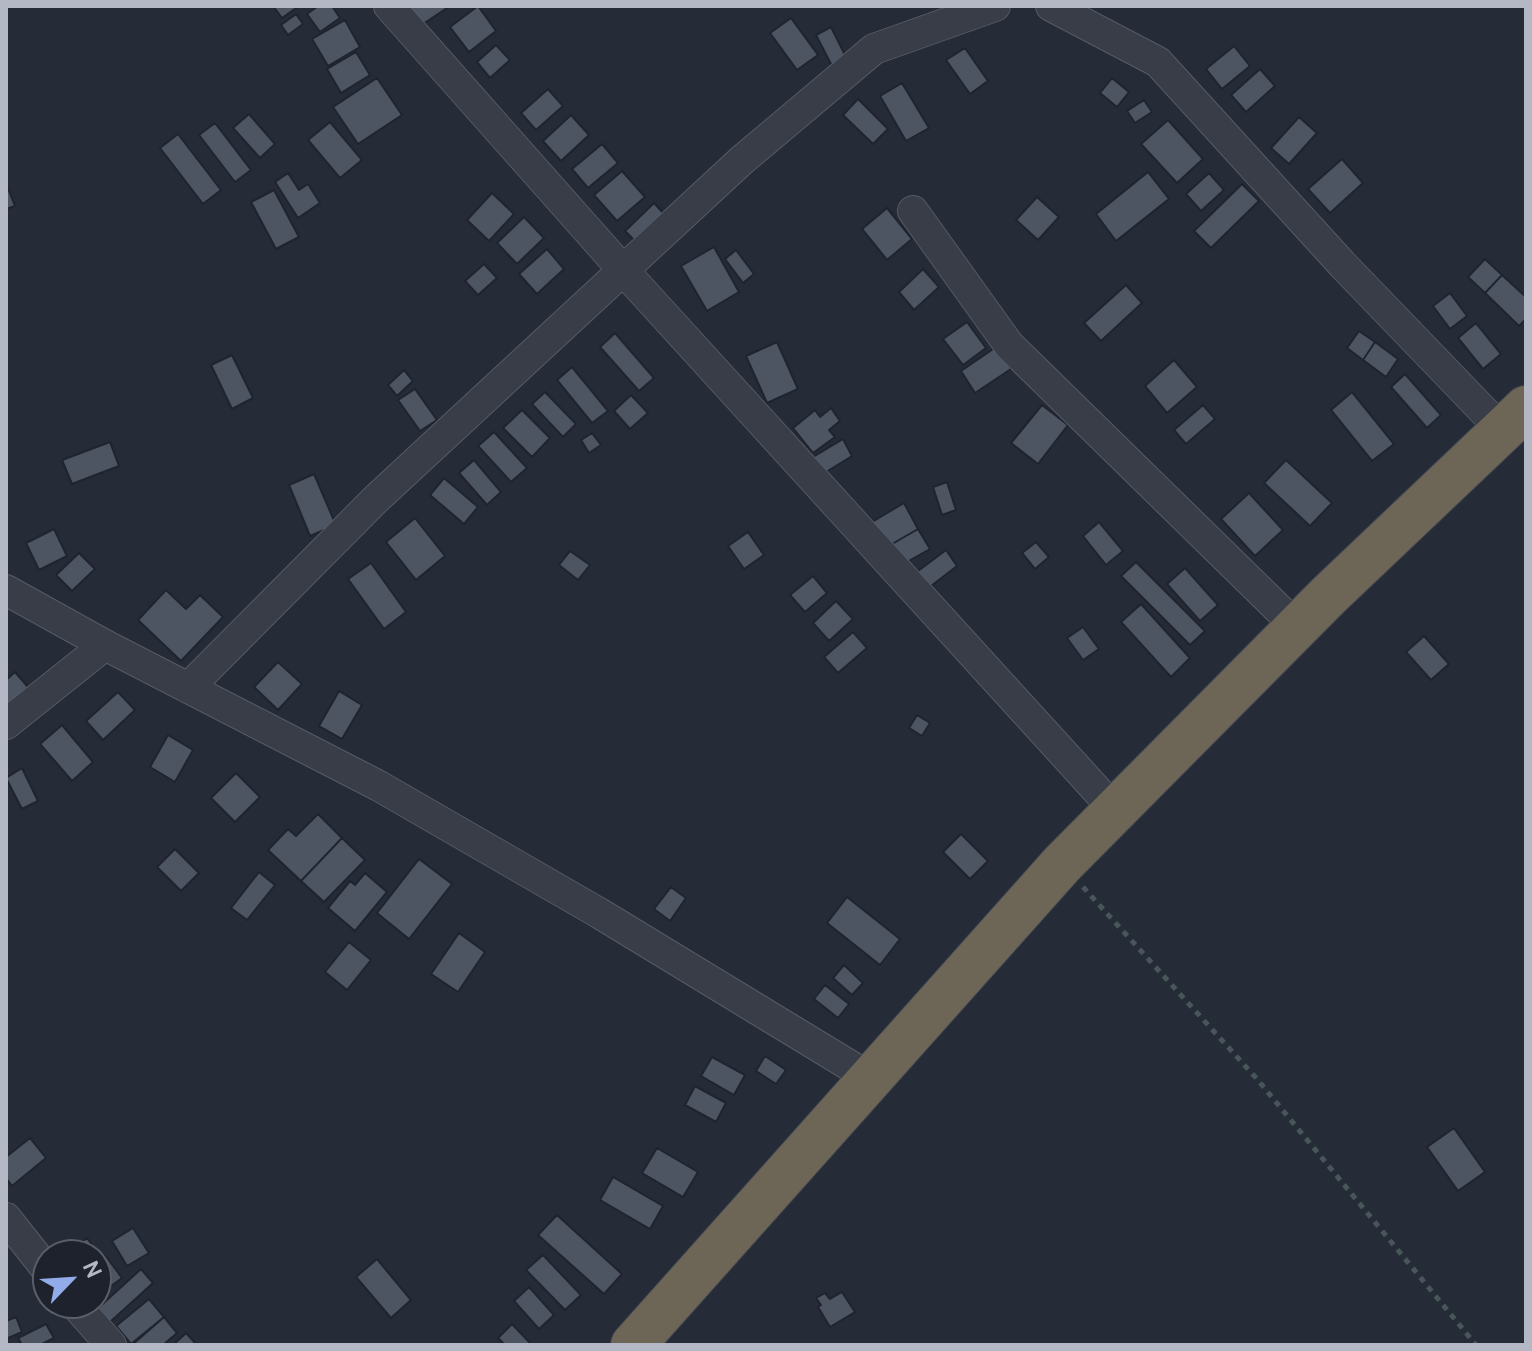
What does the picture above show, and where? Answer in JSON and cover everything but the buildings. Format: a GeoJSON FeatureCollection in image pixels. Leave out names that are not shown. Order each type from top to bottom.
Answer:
{"type":"FeatureCollection","features":[{"type":"Feature","properties":{"kind":"highway"},"geometry":{"type":"LineString","coordinates":[[633,1345],[1114,809],[1297,627],[1515,419]]}},
{"type":"Feature","properties":{"kind":"street"},"geometry":{"type":"LineString","coordinates":[[389,6],[623,270],[1114,809]]}},
{"type":"Feature","properties":{"kind":"street"},"geometry":{"type":"LineString","coordinates":[[188,688],[376,499],[742,160],[874,49],[995,6]]}},
{"type":"Feature","properties":{"kind":"street"},"geometry":{"type":"LineString","coordinates":[[1051,6],[1158,62],[1342,264],[1515,419]]}},
{"type":"Feature","properties":{"kind":"street"},"geometry":{"type":"LineString","coordinates":[[913,211],[1009,345],[1297,627]]}},
{"type":"Feature","properties":{"kind":"street"},"geometry":{"type":"LineString","coordinates":[[6,590],[105,645],[379,786],[599,913],[872,1079]]}},
{"type":"Feature","properties":{"kind":"street"},"geometry":{"type":"LineString","coordinates":[[6,724],[105,645]]}},
{"type":"Feature","properties":{"kind":"street"},"geometry":{"type":"LineString","coordinates":[[6,1218],[32,1251]]}},
{"type":"Feature","properties":{"kind":"street"},"geometry":{"type":"LineString","coordinates":[[88,1319],[111,1345]]}},
{"type":"Feature","properties":{"kind":"path"},"geometry":{"type":"LineString","coordinates":[[1062,864],[1257,1079],[1476,1345]]}}]}
